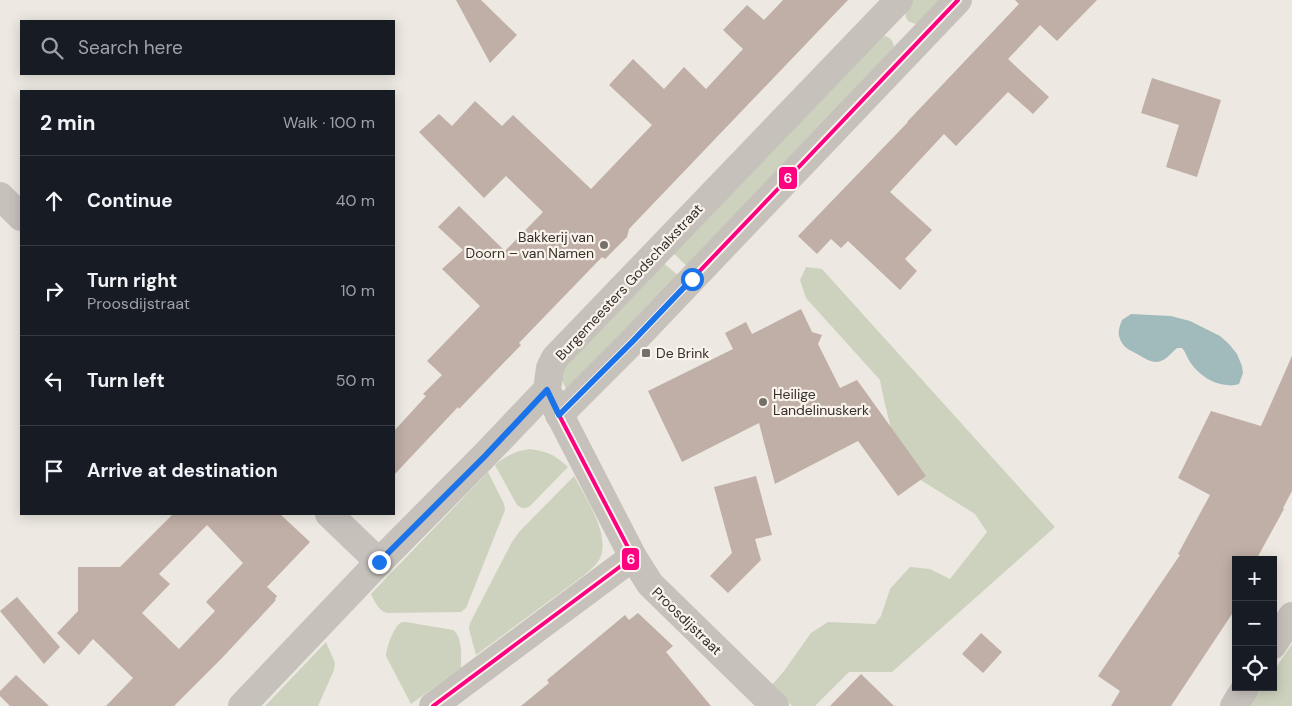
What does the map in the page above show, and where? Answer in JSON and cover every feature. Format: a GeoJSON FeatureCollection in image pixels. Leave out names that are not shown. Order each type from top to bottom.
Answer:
{"type":"FeatureCollection","features":[{"type":"Feature","properties":{"kind":"street"},"geometry":{"type":"LineString","coordinates":[[559,415],[633,341],[958,0]]}},
{"type":"Feature","properties":{"kind":"street","name":"Burgemeesters Godschalxstraat"},"geometry":{"type":"LineString","coordinates":[[547,390],[550,368],[555,358],[891,8],[914,46]]}},
{"type":"Feature","properties":{"kind":"street"},"geometry":{"type":"LineString","coordinates":[[0,196],[20,216]]}},
{"type":"Feature","properties":{"kind":"street"},"geometry":{"type":"LineString","coordinates":[[242,706],[547,390]]}},
{"type":"Feature","properties":{"kind":"street","name":"Proosdijstraat"},"geometry":{"type":"LineString","coordinates":[[547,390],[633,557],[650,584],[775,706]]}},
{"type":"Feature","properties":{"kind":"street"},"geometry":{"type":"LineString","coordinates":[[330,515],[379,562]]}},
{"type":"Feature","properties":{"kind":"street"},"geometry":{"type":"LineString","coordinates":[[433,706],[633,557]]}},
{"type":"Feature","properties":{"kind":"street"},"geometry":{"type":"LineString","coordinates":[[1277,639],[1292,616]]}},
{"type":"Feature","properties":{"kind":"street"},"geometry":{"type":"LineString","coordinates":[[1234,706],[1243,691]]}},
{"type":"Feature","properties":{"kind":"green space"},"geometry":{"type":"Polygon","coordinates":[[[913,0],[945,0],[920,24],[910,22],[906,16],[907,8],[913,0]]]}},
{"type":"Feature","properties":{"kind":"green space"},"geometry":{"type":"Polygon","coordinates":[[[882,35],[893,42],[894,47],[689,268],[671,251],[882,35]]]}},
{"type":"Feature","properties":{"kind":"green space"},"geometry":{"type":"Polygon","coordinates":[[[661,261],[680,277],[569,394],[556,370],[661,261]]]}},
{"type":"Feature","properties":{"kind":"green space"},"geometry":{"type":"Polygon","coordinates":[[[806,267],[822,269],[1055,527],[892,672],[849,672],[815,706],[792,706],[772,685],[811,633],[828,622],[875,624],[881,616],[890,589],[910,567],[930,569],[950,579],[987,532],[975,514],[911,474],[898,458],[880,380],[806,298],[800,280],[806,267]]]}},
{"type":"Feature","properties":{"kind":"green space"},"geometry":{"type":"Polygon","coordinates":[[[529,449],[550,454],[568,467],[530,506],[524,508],[517,505],[495,465],[511,454],[529,449]]]}},
{"type":"Feature","properties":{"kind":"green space"},"geometry":{"type":"Polygon","coordinates":[[[488,472],[504,504],[505,510],[466,608],[461,612],[387,613],[381,610],[371,594],[488,472]]]}},
{"type":"Feature","properties":{"kind":"green space"},"geometry":{"type":"Polygon","coordinates":[[[574,476],[599,526],[603,547],[600,559],[583,576],[476,655],[469,629],[470,623],[512,542],[519,532],[574,476]]]}},
{"type":"Feature","properties":{"kind":"green space"},"geometry":{"type":"Polygon","coordinates":[[[406,622],[453,630],[460,642],[461,652],[461,668],[411,704],[386,656],[396,627],[406,622]]]}},
{"type":"Feature","properties":{"kind":"green space"},"geometry":{"type":"Polygon","coordinates":[[[326,642],[335,663],[334,670],[318,706],[265,706],[326,642]]]}},
{"type":"Feature","properties":{"kind":"green space"},"geometry":{"type":"Polygon","coordinates":[[[1292,644],[1292,706],[1250,706],[1260,691],[1277,691],[1277,666],[1292,644]]]}},
{"type":"Feature","properties":{"kind":"water"},"geometry":{"type":"Polygon","coordinates":[[[1131,314],[1171,316],[1190,321],[1220,336],[1237,354],[1242,366],[1243,373],[1239,384],[1221,384],[1206,378],[1193,366],[1182,348],[1177,348],[1165,359],[1155,362],[1130,350],[1122,343],[1119,332],[1122,320],[1131,314]]]}},
{"type":"Feature","properties":{"kind":"building"},"geometry":{"type":"Polygon","coordinates":[[[456,0],[481,0],[517,35],[490,63],[456,0]]]}},
{"type":"Feature","properties":{"kind":"building"},"geometry":{"type":"Polygon","coordinates":[[[783,0],[848,0],[629,229],[627,237],[605,259],[602,257],[519,343],[521,345],[459,409],[458,407],[395,474],[395,430],[426,396],[423,394],[442,375],[427,361],[480,306],[442,269],[463,250],[438,227],[459,206],[505,251],[543,212],[506,176],[484,198],[419,132],[439,114],[452,126],[475,101],[502,126],[513,115],[591,189],[652,125],[609,85],[633,59],[664,89],[684,67],[706,89],[743,49],[723,30],[747,5],[764,20],[783,0]]]}},
{"type":"Feature","properties":{"kind":"building"},"geometry":{"type":"Polygon","coordinates":[[[1015,0],[1097,0],[1057,41],[1040,25],[1008,59],[1049,97],[1033,114],[1008,92],[956,146],[944,134],[890,192],[932,230],[905,259],[917,271],[900,290],[848,241],[841,248],[831,239],[817,254],[798,236],[1019,4],[1015,0]]]}},
{"type":"Feature","properties":{"kind":"building"},"geometry":{"type":"Polygon","coordinates":[[[1152,78],[1221,100],[1197,177],[1166,167],[1179,125],[1141,113],[1152,78]]]}},
{"type":"Feature","properties":{"kind":"building","name":"Heilige Landelinuskerk"},"geometry":{"type":"Polygon","coordinates":[[[801,309],[812,332],[822,335],[818,344],[840,388],[857,380],[926,476],[898,496],[858,441],[775,484],[759,423],[682,462],[648,391],[733,349],[725,333],[746,322],[752,334],[801,309]]]}},
{"type":"Feature","properties":{"kind":"building"},"geometry":{"type":"Polygon","coordinates":[[[1292,356],[1292,491],[1258,556],[1232,556],[1232,614],[1171,706],[1111,706],[1120,691],[1098,676],[1180,555],[1178,554],[1210,495],[1178,478],[1211,411],[1261,426],[1292,356]]]}},
{"type":"Feature","properties":{"kind":"building"},"geometry":{"type":"Polygon","coordinates":[[[756,476],[772,535],[755,539],[761,560],[728,593],[710,576],[732,553],[714,487],[756,476]]]}},
{"type":"Feature","properties":{"kind":"building"},"geometry":{"type":"Polygon","coordinates":[[[172,515],[281,515],[310,542],[267,587],[277,596],[276,600],[174,706],[106,706],[133,678],[93,639],[79,655],[57,633],[78,611],[78,567],[120,567],[172,515]],[[207,525],[159,574],[170,584],[142,613],[179,649],[215,611],[206,602],[243,563],[207,525]]]}},
{"type":"Feature","properties":{"kind":"building"},"geometry":{"type":"Polygon","coordinates":[[[17,597],[60,647],[44,664],[0,611],[17,597]]]}},
{"type":"Feature","properties":{"kind":"building"},"geometry":{"type":"Polygon","coordinates":[[[638,613],[673,646],[666,652],[711,706],[521,706],[549,683],[547,680],[625,615],[629,620],[638,613]]]}},
{"type":"Feature","properties":{"kind":"building"},"geometry":{"type":"Polygon","coordinates":[[[981,633],[1002,652],[983,673],[962,654],[981,633]]]}},
{"type":"Feature","properties":{"kind":"building"},"geometry":{"type":"Polygon","coordinates":[[[861,674],[894,706],[830,706],[861,674]]]}},
{"type":"Feature","properties":{"kind":"building"},"geometry":{"type":"Polygon","coordinates":[[[16,675],[49,706],[10,706],[0,696],[0,691],[16,675]]]}},
{"type":"Feature","properties":{"kind":"transit line","name":"6"},"geometry":{"type":"LineString","coordinates":[[433,706],[633,557],[559,415],[633,341],[958,0]]}},
{"type":"Feature","properties":{"kind":"place","name":"Bakkerij van Doorn – van Namen"},"geometry":{"type":"Point","coordinates":[604,245]}},
{"type":"Feature","properties":{"kind":"place","name":"De Brink"},"geometry":{"type":"Point","coordinates":[646,353]}},
{"type":"Feature","properties":{"kind":"place","name":"Heilige Landelinuskerk"},"geometry":{"type":"Point","coordinates":[763,402]}},
{"type":"Feature","properties":{"kind":"route"},"geometry":{"type":"LineString","coordinates":[[379,562],[485,456],[547,390],[559,415],[692,279]]}}]}
